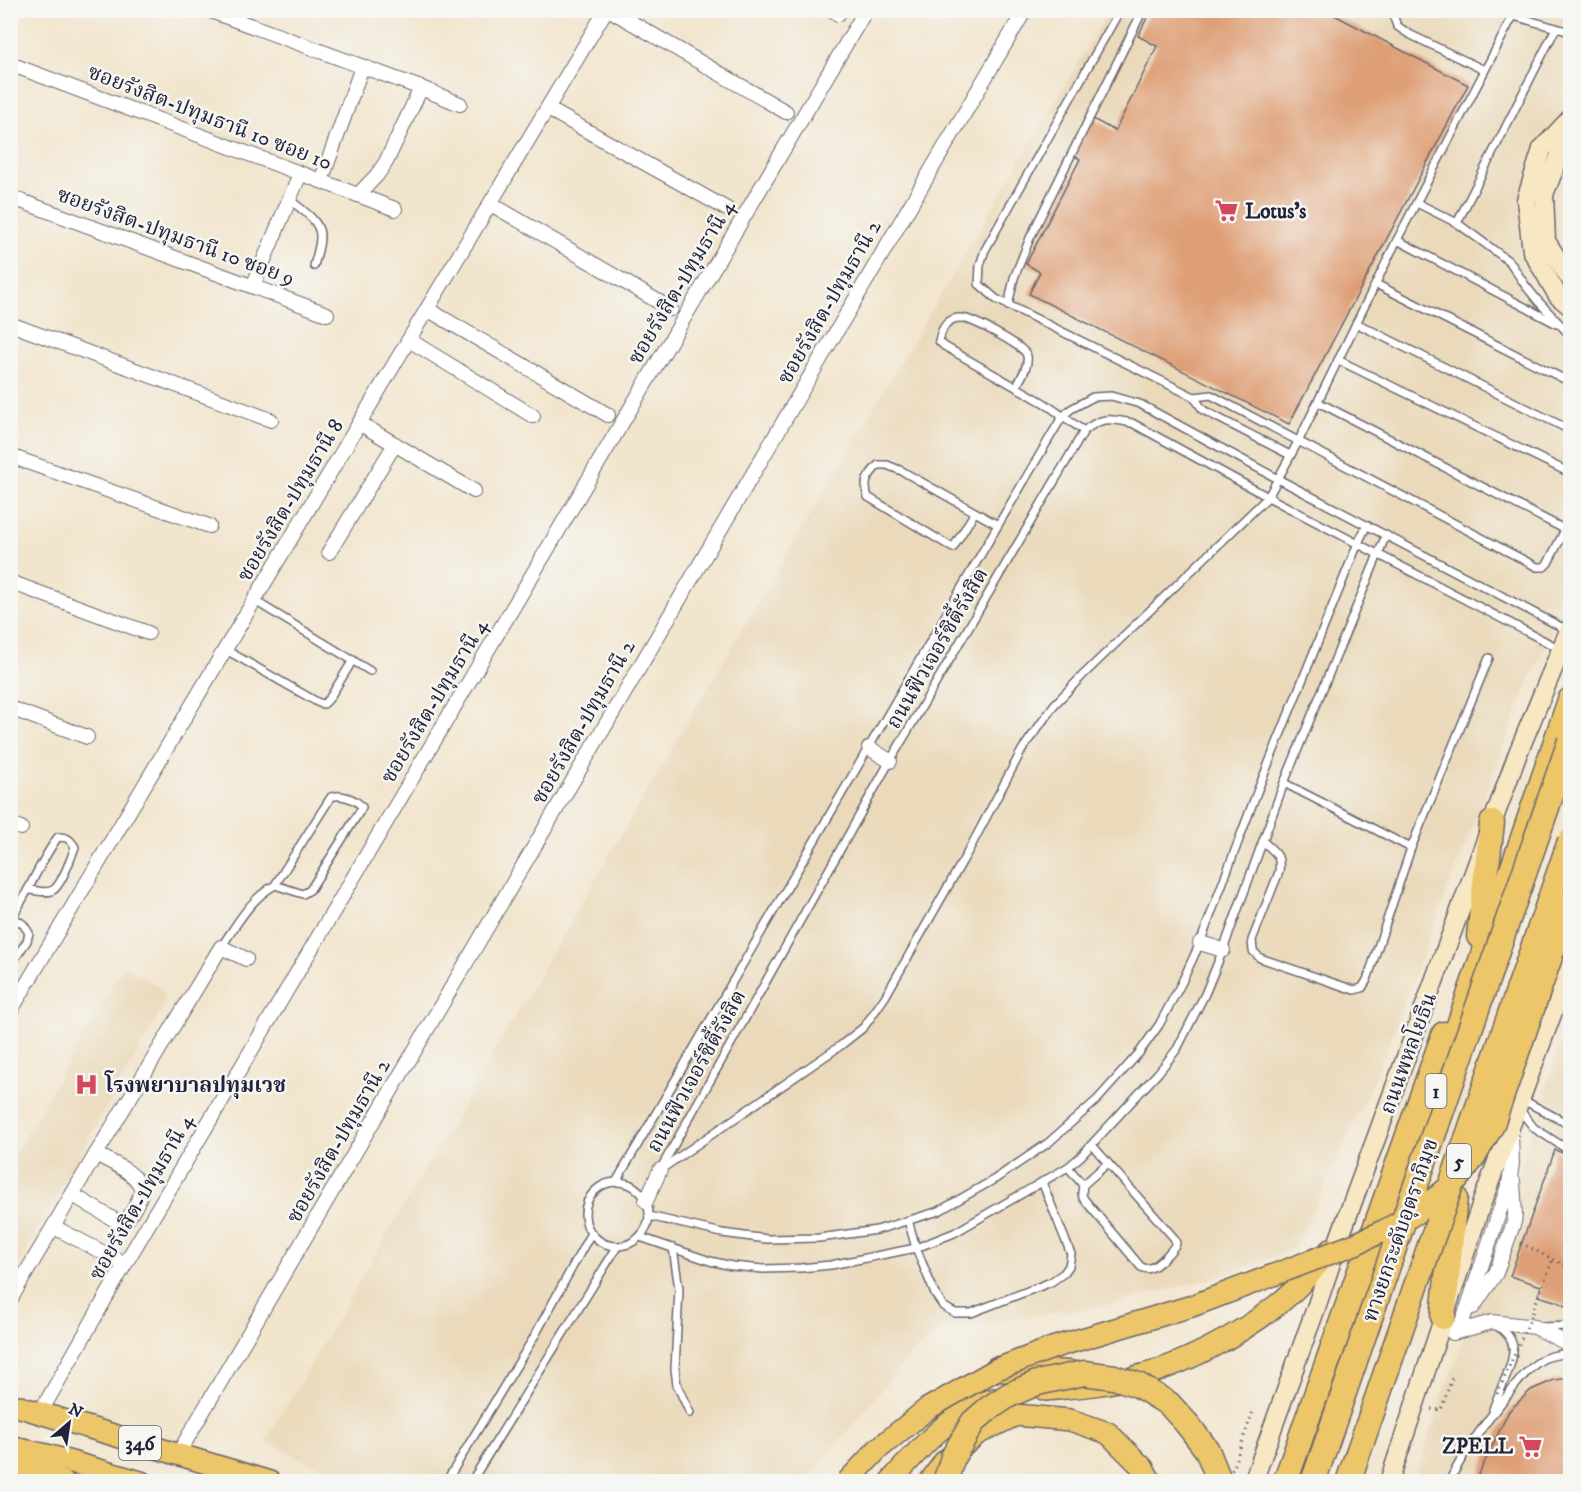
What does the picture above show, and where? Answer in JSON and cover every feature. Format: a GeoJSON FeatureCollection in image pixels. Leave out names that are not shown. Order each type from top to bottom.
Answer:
{"type":"FeatureCollection","features":[{"type":"Feature","properties":{"kind":"highway","name":"ถนนพหลโยธิน"},"geometry":{"type":"LineString","coordinates":[[1301,1482],[1348,1351],[1570,700]]}},
{"type":"Feature","properties":{"kind":"highway","name":"ทางยกระดับอุตราภิมุข"},"geometry":{"type":"LineString","coordinates":[[1313,1482],[1570,741]]}},
{"type":"Feature","properties":{"kind":"highway"},"geometry":{"type":"LineString","coordinates":[[1479,936],[1492,824]]}},
{"type":"Feature","properties":{"kind":"highway"},"geometry":{"type":"LineString","coordinates":[[1285,1482],[1479,936],[1522,840]]}},
{"type":"Feature","properties":{"kind":"highway","name":"ทางยกระดับอุตราภิมุข"},"geometry":{"type":"LineString","coordinates":[[1348,1482],[1570,841]]}},
{"type":"Feature","properties":{"kind":"highway"},"geometry":{"type":"LineString","coordinates":[[1358,1482],[1570,864]]}},
{"type":"Feature","properties":{"kind":"highway"},"geometry":{"type":"LineString","coordinates":[[1453,1324],[1455,1197]]}},
{"type":"Feature","properties":{"kind":"highway"},"geometry":{"type":"LineString","coordinates":[[998,1369],[1084,1373],[1114,1377],[1138,1385],[1169,1404],[1188,1425],[1207,1450],[1220,1482]]}},
{"type":"Feature","properties":{"kind":"highway"},"geometry":{"type":"LineString","coordinates":[[945,1482],[953,1457],[963,1437],[973,1422],[988,1408],[1009,1395],[1037,1383],[1084,1373]]}},
{"type":"Feature","properties":{"kind":"main road"},"geometry":{"type":"LineString","coordinates":[[1564,301],[1532,251],[1526,200],[1542,149],[1570,119]]}},
{"type":"Feature","properties":{"kind":"main road"},"geometry":{"type":"LineString","coordinates":[[1569,277],[1546,241],[1544,194],[1562,150],[1570,142]]}},
{"type":"Feature","properties":{"kind":"main road","name":"ถนนพหลโยธิน"},"geometry":{"type":"LineString","coordinates":[[1253,1482],[1339,1239],[1518,753],[1560,649],[1570,630]]}},
{"type":"Feature","properties":{"kind":"main road"},"geometry":{"type":"LineString","coordinates":[[848,1482],[878,1449],[927,1409],[998,1369],[1055,1347],[1192,1306],[1292,1269],[1383,1231],[1415,1214],[1439,1196],[1459,1178],[1470,1164],[1492,1126],[1570,904]]}},
{"type":"Feature","properties":{"kind":"main road"},"geometry":{"type":"LineString","coordinates":[[1389,1482],[1434,1345],[1453,1324],[1481,1205],[1570,966]]}},
{"type":"Feature","properties":{"kind":"main road"},"geometry":{"type":"LineString","coordinates":[[890,1482],[913,1456],[947,1424],[984,1402],[1027,1392],[1085,1387],[1135,1377],[1199,1353],[1250,1324],[1277,1305],[1306,1279],[1339,1239]]}},
{"type":"Feature","properties":{"kind":"main road","name":"346"},"geometry":{"type":"LineString","coordinates":[[10,1404],[270,1482]]}},
{"type":"Feature","properties":{"kind":"main road"},"geometry":{"type":"LineString","coordinates":[[930,1482],[944,1462],[977,1434],[1016,1415],[1070,1420],[1108,1433],[1143,1468],[1151,1482]]}},
{"type":"Feature","properties":{"kind":"main road"},"geometry":{"type":"LineString","coordinates":[[10,1447],[70,1461],[141,1482]]}},
{"type":"Feature","properties":{"kind":"main road"},"geometry":{"type":"LineString","coordinates":[[10,1460],[63,1481]]}},
{"type":"Feature","properties":{"kind":"street"},"geometry":{"type":"LineString","coordinates":[[208,10],[460,104]]}},
{"type":"Feature","properties":{"kind":"street"},"geometry":{"type":"LineString","coordinates":[[608,10],[786,112]]}},
{"type":"Feature","properties":{"kind":"street","name":"ซอยรังสิต-ปทุมธานี 8"},"geometry":{"type":"LineString","coordinates":[[11,1012],[359,423],[608,10]]}},
{"type":"Feature","properties":{"kind":"street","name":"ซอยรังสิต-ปทุมธานี 4"},"geometry":{"type":"LineString","coordinates":[[40,1413],[125,1264],[866,10]]}},
{"type":"Feature","properties":{"kind":"street","name":"ซอยรังสิต-ปทุมธานี 2"},"geometry":{"type":"LineString","coordinates":[[178,1454],[1025,10]]}},
{"type":"Feature","properties":{"kind":"street","name":"ซอยรังสิต-ปทุมธานี 10 ซอย 10"},"geometry":{"type":"LineString","coordinates":[[10,64],[395,209]]}},
{"type":"Feature","properties":{"kind":"street"},"geometry":{"type":"LineString","coordinates":[[321,181],[362,67]]}},
{"type":"Feature","properties":{"kind":"street"},"geometry":{"type":"LineString","coordinates":[[358,195],[386,162],[421,88]]}},
{"type":"Feature","properties":{"kind":"street"},"geometry":{"type":"LineString","coordinates":[[548,109],[728,209]]}},
{"type":"Feature","properties":{"kind":"street"},"geometry":{"type":"LineString","coordinates":[[253,286],[300,174]]}},
{"type":"Feature","properties":{"kind":"street","name":"ซอยรังสิต-ปทุมธานี 10 ซอย 9"},"geometry":{"type":"LineString","coordinates":[[10,197],[327,314]]}},
{"type":"Feature","properties":{"kind":"street"},"geometry":{"type":"LineString","coordinates":[[491,204],[670,309]]}},
{"type":"Feature","properties":{"kind":"street"},"geometry":{"type":"LineString","coordinates":[[427,309],[609,415]]}},
{"type":"Feature","properties":{"kind":"street"},"geometry":{"type":"LineString","coordinates":[[10,324],[271,420]]}},
{"type":"Feature","properties":{"kind":"street"},"geometry":{"type":"LineString","coordinates":[[409,340],[532,416]]}},
{"type":"Feature","properties":{"kind":"street"},"geometry":{"type":"LineString","coordinates":[[359,423],[474,491]]}},
{"type":"Feature","properties":{"kind":"street"},"geometry":{"type":"LineString","coordinates":[[329,552],[394,444]]}},
{"type":"Feature","properties":{"kind":"street"},"geometry":{"type":"LineString","coordinates":[[10,456],[209,526]]}},
{"type":"Feature","properties":{"kind":"street"},"geometry":{"type":"LineString","coordinates":[[10,582],[148,633]]}},
{"type":"Feature","properties":{"kind":"street"},"geometry":{"type":"LineString","coordinates":[[10,708],[87,736]]}},
{"type":"Feature","properties":{"kind":"street"},"geometry":{"type":"LineString","coordinates":[[869,748],[890,761]]}},
{"type":"Feature","properties":{"kind":"street"},"geometry":{"type":"LineString","coordinates":[[1200,943],[1223,950]]}},
{"type":"Feature","properties":{"kind":"street"},"geometry":{"type":"LineString","coordinates":[[10,1300],[221,947],[246,959]]}},
{"type":"Feature","properties":{"kind":"street"},"geometry":{"type":"LineString","coordinates":[[1453,1324],[1468,1306],[1506,1194],[1512,1164],[1516,1110]]}},
{"type":"Feature","properties":{"kind":"street"},"geometry":{"type":"LineString","coordinates":[[73,1195],[118,1222],[123,1222],[130,1216],[141,1191],[139,1183],[134,1176],[96,1154]]}},
{"type":"Feature","properties":{"kind":"street"},"geometry":{"type":"LineString","coordinates":[[646,1201],[660,1170]]}},
{"type":"Feature","properties":{"kind":"street"},"geometry":{"type":"LineString","coordinates":[[54,1227],[125,1264]]}},
{"type":"Feature","properties":{"kind":"street"},"geometry":{"type":"LineString","coordinates":[[1453,1324],[1534,1321],[1570,1345]]}},
{"type":"Feature","properties":{"kind":"lane"},"geometry":{"type":"LineString","coordinates":[[1120,10],[985,250],[980,265],[980,284],[996,300],[1194,397],[1203,410],[1290,455]]}},
{"type":"Feature","properties":{"kind":"lane"},"geometry":{"type":"LineString","coordinates":[[1008,306],[1014,278],[1029,238],[1143,10]]}},
{"type":"Feature","properties":{"kind":"lane"},"geometry":{"type":"LineString","coordinates":[[1394,10],[1393,15],[1397,26],[1484,70]]}},
{"type":"Feature","properties":{"kind":"lane"},"geometry":{"type":"LineString","coordinates":[[1493,10],[1570,32]]}},
{"type":"Feature","properties":{"kind":"lane","name":"ถนนฟิวเจอร์ซิตี้รังสิต"},"geometry":{"type":"LineString","coordinates":[[660,1170],[864,1027],[885,997],[1022,750],[1054,705],[1268,497],[1513,16]]}},
{"type":"Feature","properties":{"kind":"lane"},"geometry":{"type":"LineString","coordinates":[[1456,223],[1556,28]]}},
{"type":"Feature","properties":{"kind":"lane"},"geometry":{"type":"LineString","coordinates":[[290,200],[319,228],[320,237],[314,266]]}},
{"type":"Feature","properties":{"kind":"lane"},"geometry":{"type":"LineString","coordinates":[[1417,202],[1456,223],[1510,262],[1538,301],[1570,335]]}},
{"type":"Feature","properties":{"kind":"lane"},"geometry":{"type":"LineString","coordinates":[[1398,240],[1564,327]]}},
{"type":"Feature","properties":{"kind":"lane"},"geometry":{"type":"LineString","coordinates":[[1376,284],[1570,382]]}},
{"type":"Feature","properties":{"kind":"lane"},"geometry":{"type":"LineString","coordinates":[[1016,387],[1026,367],[1028,358],[1025,351],[971,320],[956,318],[948,322],[941,331],[939,341],[944,346],[1044,403],[1084,430],[1098,421],[1111,419],[1132,423],[1268,497],[1560,649]]}},
{"type":"Feature","properties":{"kind":"lane"},"geometry":{"type":"LineString","coordinates":[[1356,323],[1570,430]]}},
{"type":"Feature","properties":{"kind":"lane"},"geometry":{"type":"LineString","coordinates":[[1338,360],[1570,472]]}},
{"type":"Feature","properties":{"kind":"lane"},"geometry":{"type":"LineString","coordinates":[[1194,397],[1211,395],[1537,567],[1544,567],[1548,563],[1570,520]]}},
{"type":"Feature","properties":{"kind":"lane","name":"ถนนฟิวเจอร์ซิตี้รังสิต"},"geometry":{"type":"LineString","coordinates":[[591,1233],[586,1225],[585,1217],[588,1200],[600,1187],[616,1182],[998,525],[1062,417],[1071,409],[1093,397],[1111,396],[1140,404],[1278,479],[1570,630]]}},
{"type":"Feature","properties":{"kind":"lane"},"geometry":{"type":"LineString","coordinates":[[1317,402],[1566,530]]}},
{"type":"Feature","properties":{"kind":"lane","name":"ถนนฟิวเจอร์ซิตี้รังสิต"},"geometry":{"type":"LineString","coordinates":[[660,1170],[890,761],[1084,430]]}},
{"type":"Feature","properties":{"kind":"lane"},"geometry":{"type":"LineString","coordinates":[[975,512],[953,548],[868,497],[865,487],[870,474],[878,465],[887,465],[902,471],[975,512],[998,525]]}},
{"type":"Feature","properties":{"kind":"lane"},"geometry":{"type":"LineString","coordinates":[[649,1216],[722,1233],[767,1239],[819,1238],[877,1230],[939,1211],[995,1179],[1048,1143],[1097,1100],[1139,1053],[1159,1025],[1181,984],[1200,943],[1257,792],[1367,525]]}},
{"type":"Feature","properties":{"kind":"lane"},"geometry":{"type":"LineString","coordinates":[[640,1237],[710,1261],[732,1266],[772,1269],[831,1265],[916,1248],[954,1233],[1068,1167],[1092,1145],[1177,1049],[1205,994],[1264,842],[1284,783],[1386,535]]}},
{"type":"Feature","properties":{"kind":"lane"},"geometry":{"type":"LineString","coordinates":[[255,601],[370,671]]}},
{"type":"Feature","properties":{"kind":"lane"},"geometry":{"type":"LineString","coordinates":[[226,650],[324,704],[353,660]]}},
{"type":"Feature","properties":{"kind":"lane"},"geometry":{"type":"LineString","coordinates":[[1264,842],[1279,857],[1280,872],[1252,940],[1253,951],[1260,958],[1354,990],[1362,988],[1367,980],[1411,848],[1489,658]]}},
{"type":"Feature","properties":{"kind":"lane"},"geometry":{"type":"LineString","coordinates":[[1284,783],[1411,848]]}},
{"type":"Feature","properties":{"kind":"lane"},"geometry":{"type":"LineString","coordinates":[[221,947],[249,904],[275,885],[331,797],[337,795],[358,802],[362,807],[360,811],[310,890],[303,894],[275,885]]}},
{"type":"Feature","properties":{"kind":"lane"},"geometry":{"type":"LineString","coordinates":[[10,966],[27,941],[29,933],[23,924],[11,919],[29,890],[51,846],[58,837],[71,840],[75,847],[73,855],[57,886],[48,892],[29,890]]}},
{"type":"Feature","properties":{"kind":"lane"},"geometry":{"type":"LineString","coordinates":[[1516,1110],[1570,1125]]}},
{"type":"Feature","properties":{"kind":"lane"},"geometry":{"type":"LineString","coordinates":[[1516,1110],[1534,1128],[1570,1151]]}},
{"type":"Feature","properties":{"kind":"lane"},"geometry":{"type":"LineString","coordinates":[[1092,1145],[1108,1163],[1174,1238],[1176,1243],[1173,1250],[1151,1268],[1145,1269],[1141,1266],[1083,1198],[1083,1185],[1108,1163]]}},
{"type":"Feature","properties":{"kind":"lane"},"geometry":{"type":"LineString","coordinates":[[1068,1167],[1083,1185]]}},
{"type":"Feature","properties":{"kind":"lane"},"geometry":{"type":"LineString","coordinates":[[446,1482],[534,1338],[591,1233],[607,1245],[617,1247],[640,1237],[648,1224],[646,1201],[640,1193],[634,1187],[616,1182]]}},
{"type":"Feature","properties":{"kind":"lane"},"geometry":{"type":"LineString","coordinates":[[908,1220],[916,1248],[935,1294],[943,1306],[955,1313],[972,1314],[1051,1282],[1064,1273],[1069,1266],[1071,1254],[1042,1182]]}},
{"type":"Feature","properties":{"kind":"lane"},"geometry":{"type":"LineString","coordinates":[[471,1482],[617,1247]]}},
{"type":"Feature","properties":{"kind":"lane"},"geometry":{"type":"LineString","coordinates":[[673,1248],[679,1288],[675,1368],[677,1385],[690,1413]]}},
{"type":"Feature","properties":{"kind":"lane"},"geometry":{"type":"LineString","coordinates":[[1534,1321],[1570,1326]]}},
{"type":"Feature","properties":{"kind":"lane"},"geometry":{"type":"LineString","coordinates":[[1490,1417],[1514,1357],[1512,1342],[1503,1329],[1492,1322]]}},
{"type":"Feature","properties":{"kind":"lane"},"geometry":{"type":"LineString","coordinates":[[1449,1482],[1456,1467],[1490,1417],[1529,1370],[1544,1359],[1570,1353]]}},
{"type":"Feature","properties":{"kind":"lane"},"geometry":{"type":"LineString","coordinates":[[902,1482],[913,1456]]}},
{"type":"Feature","properties":{"kind":"path"},"geometry":{"type":"LineString","coordinates":[[1497,1394],[1534,1321],[1553,1259]]}},
{"type":"Feature","properties":{"kind":"path"},"geometry":{"type":"LineString","coordinates":[[1414,1408],[1441,1410],[1453,1375]]}},
{"type":"Feature","properties":{"kind":"path"},"geometry":{"type":"LineString","coordinates":[[1228,1482],[1253,1411]]}},
{"type":"Feature","properties":{"kind":"shaded area"},"geometry":{"type":"Polygon","coordinates":[[[1109,11],[1570,11],[1570,590],[1528,684],[1372,1085],[1295,1249],[1224,1275],[1105,1306],[945,1328],[910,1355],[807,1481],[351,1481],[265,1442],[711,682],[1109,11]]]}},
{"type":"Feature","properties":{"kind":"shaded area","name":"โรงพยาบาลปทุมเวช"},"geometry":{"type":"Polygon","coordinates":[[[124,966],[159,987],[164,994],[164,1006],[11,1276],[11,1159],[124,966]]]}},
{"type":"Feature","properties":{"kind":"shaded area"},"geometry":{"type":"Polygon","coordinates":[[[1570,1014],[1570,1481],[1413,1482],[1485,1277],[1570,1014]]]}},
{"type":"Feature","properties":{"kind":"building","name":"Lotus's"},"geometry":{"type":"Polygon","coordinates":[[[1151,10],[1325,10],[1468,85],[1289,424],[1029,294],[1040,272],[1026,264],[1080,159],[1074,156],[1093,119],[1115,131],[1157,46],[1138,36],[1151,10]]]}},
{"type":"Feature","properties":{"kind":"building"},"geometry":{"type":"Polygon","coordinates":[[[1555,1150],[1570,1156],[1570,1309],[1558,1302],[1538,1296],[1541,1286],[1510,1276],[1555,1150]]]}},
{"type":"Feature","properties":{"kind":"building","name":"ZPELL"},"geometry":{"type":"Polygon","coordinates":[[[1570,1378],[1570,1482],[1475,1482],[1509,1411],[1531,1390],[1554,1380],[1570,1378]]]}},
{"type":"Feature","properties":{"kind":"place","name":"Lotus's"},"geometry":{"type":"Point","coordinates":[1227,211]}},
{"type":"Feature","properties":{"kind":"place","name":"โรงพยาบาลปทุมเวช"},"geometry":{"type":"Point","coordinates":[87,1085]}},
{"type":"Feature","properties":{"kind":"place","name":"ZPELL"},"geometry":{"type":"Point","coordinates":[1531,1446]}}]}
